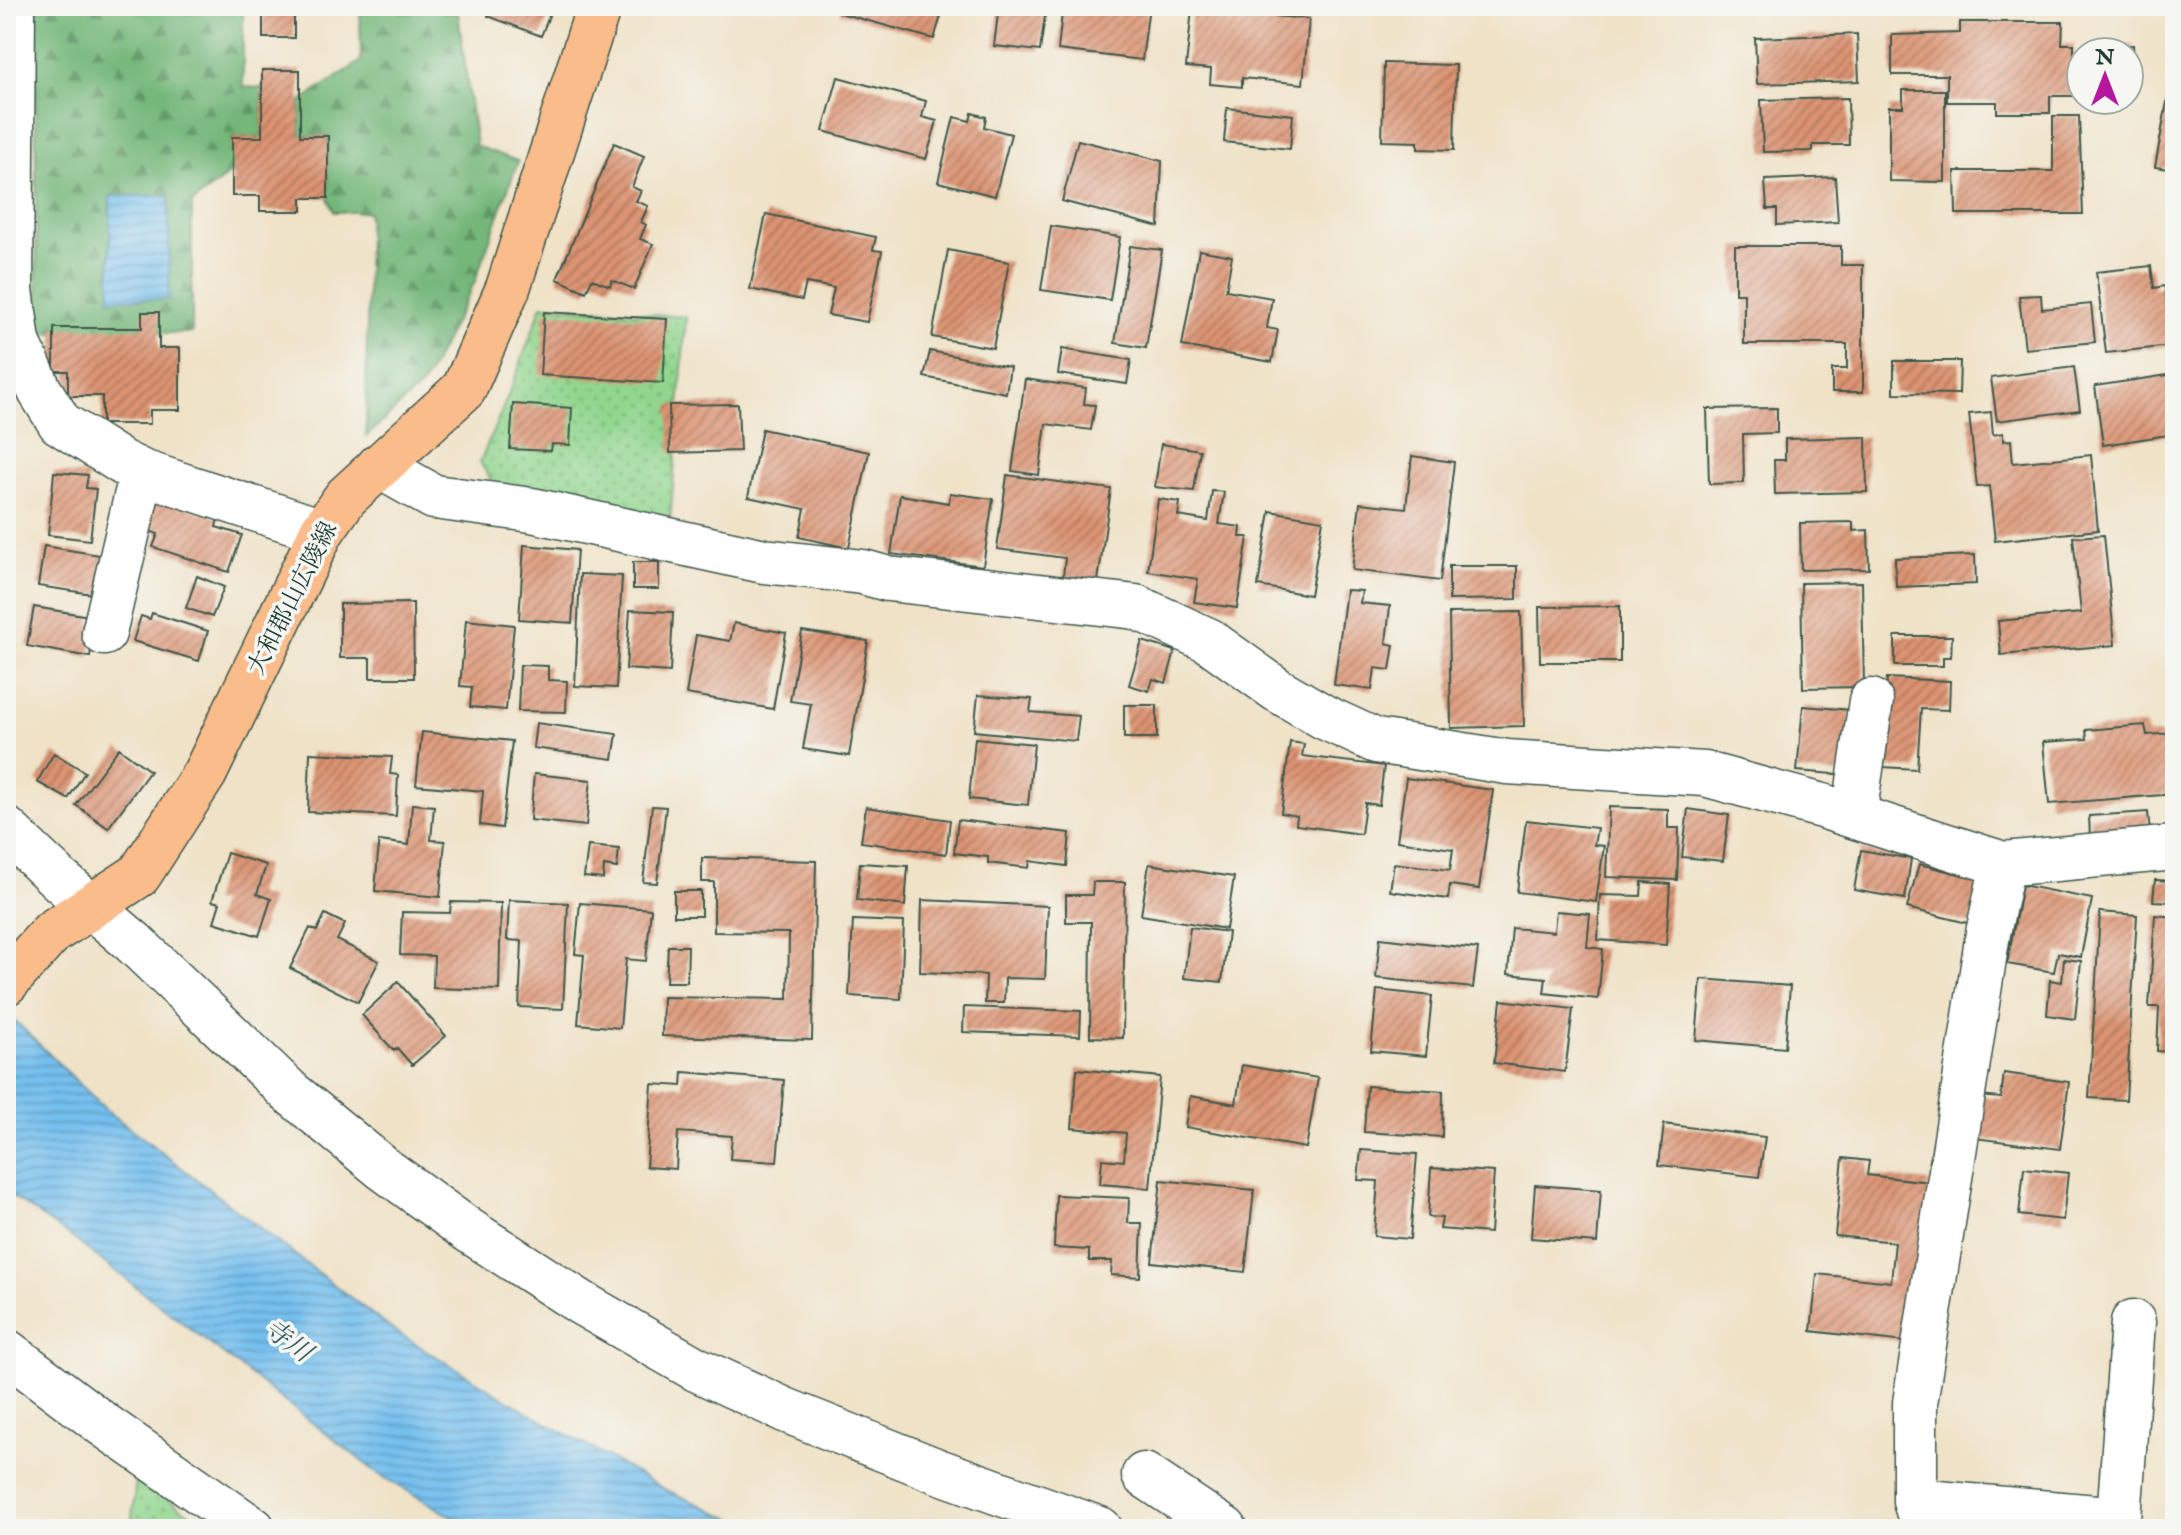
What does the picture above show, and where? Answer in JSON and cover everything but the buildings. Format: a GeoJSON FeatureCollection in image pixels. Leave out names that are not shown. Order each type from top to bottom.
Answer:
{"type":"FeatureCollection","features":[{"type":"Feature","properties":{"kind":"main road","name":"大和郡山広陵線"},"geometry":{"type":"LineString","coordinates":[[6,983],[52,932],[139,875],[205,773],[322,531],[346,497],[464,389],[508,288],[599,6]]}},
{"type":"Feature","properties":{"kind":"street"},"geometry":{"type":"LineString","coordinates":[[13,6],[8,290],[18,342],[40,391],[60,423],[142,472],[322,531]]}},
{"type":"Feature","properties":{"kind":"street"},"geometry":{"type":"LineString","coordinates":[[379,466],[434,497],[532,510],[764,561],[863,572],[888,579],[1136,607],[1208,640],[1276,689],[1324,717],[1376,741],[1507,762],[1705,774],[1854,816],[2003,864],[2175,848]]}},
{"type":"Feature","properties":{"kind":"street"},"geometry":{"type":"LineString","coordinates":[[104,633],[142,472]]}},
{"type":"Feature","properties":{"kind":"street"},"geometry":{"type":"LineString","coordinates":[[1854,816],[1871,701]]}},
{"type":"Feature","properties":{"kind":"street"},"geometry":{"type":"LineString","coordinates":[[6,829],[94,907],[291,1093],[384,1169],[468,1230],[583,1304],[696,1369],[785,1410],[938,1471],[1100,1529]]}},
{"type":"Feature","properties":{"kind":"street"},"geometry":{"type":"LineString","coordinates":[[2003,864],[1988,933],[1915,1403],[1920,1515],[2119,1519],[2133,1322]]}},
{"type":"Feature","properties":{"kind":"street"},"geometry":{"type":"LineString","coordinates":[[6,1351],[104,1425],[253,1529]]}},
{"type":"Feature","properties":{"kind":"street"},"geometry":{"type":"LineString","coordinates":[[1144,1475],[1225,1529]]}},
{"type":"Feature","properties":{"kind":"green space"},"geometry":{"type":"Polygon","coordinates":[[[35,6],[243,6],[243,87],[262,88],[262,137],[232,137],[232,172],[192,203],[192,333],[37,333],[35,6]]]}},
{"type":"Feature","properties":{"kind":"green space"},"geometry":{"type":"Polygon","coordinates":[[[352,6],[457,6],[476,146],[518,161],[475,281],[424,383],[366,437],[368,212],[334,212],[328,198],[328,136],[300,136],[300,102],[361,61],[360,10],[352,6]]]}},
{"type":"Feature","properties":{"kind":"green space"},"geometry":{"type":"Polygon","coordinates":[[[542,305],[686,317],[670,522],[502,498],[480,462],[542,305]]]}},
{"type":"Feature","properties":{"kind":"green space"},"geometry":{"type":"Polygon","coordinates":[[[136,1478],[212,1529],[131,1529],[136,1478]]]}},
{"type":"Feature","properties":{"kind":"water"},"geometry":{"type":"Polygon","coordinates":[[[110,196],[169,196],[169,299],[110,299],[110,196]]]}},
{"type":"Feature","properties":{"kind":"water","name":"寺川"},"geometry":{"type":"Polygon","coordinates":[[[6,1012],[105,1109],[390,1328],[529,1413],[666,1490],[756,1529],[474,1529],[380,1475],[70,1236],[6,1192],[6,1012]]]}}]}
